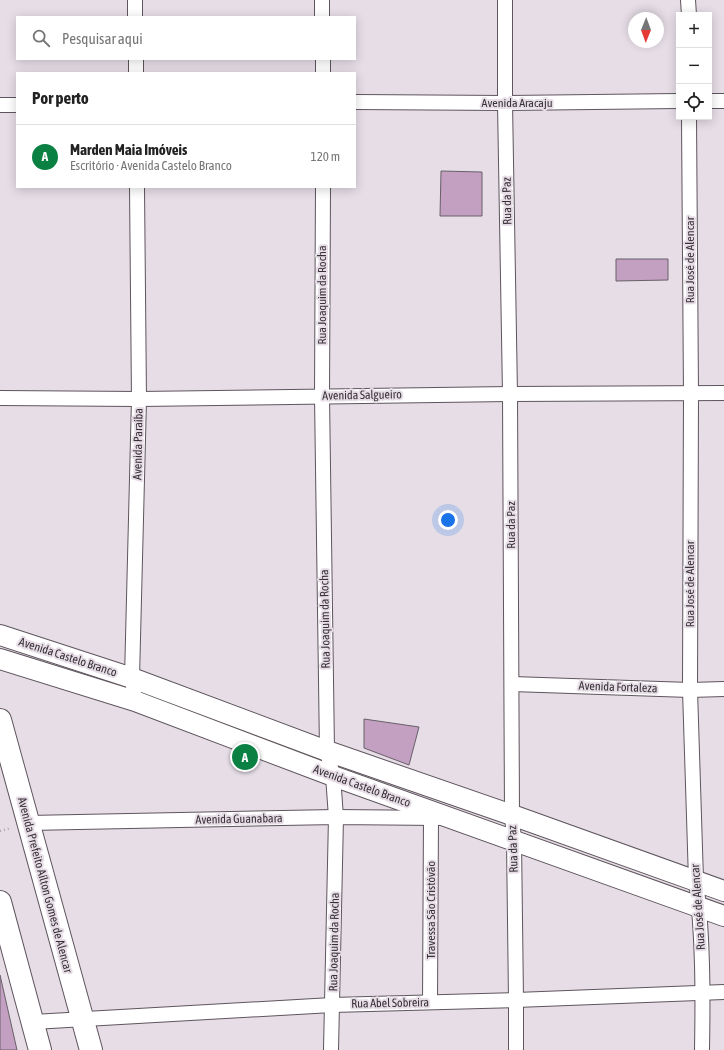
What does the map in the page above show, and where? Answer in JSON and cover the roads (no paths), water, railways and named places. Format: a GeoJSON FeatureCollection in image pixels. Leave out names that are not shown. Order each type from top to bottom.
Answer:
{"type":"FeatureCollection","features":[{"type":"Feature","properties":{"kind":"main road","name":"Avenida Castelo Branco"},"geometry":{"type":"LineString","coordinates":[[0,635],[132,678],[327,751],[724,891]]}},
{"type":"Feature","properties":{"kind":"main road","name":"Avenida Castelo Branco"},"geometry":{"type":"LineString","coordinates":[[0,659],[135,701],[440,818],[514,841],[724,916]]}},
{"type":"Feature","properties":{"kind":"main road","name":"Avenida Prefeito Aílton Gomes de Alencar"},"geometry":{"type":"LineString","coordinates":[[0,720],[91,1050]]}},
{"type":"Feature","properties":{"kind":"main road"},"geometry":{"type":"LineString","coordinates":[[0,902],[40,1050]]}},
{"type":"Feature","properties":{"kind":"street"},"geometry":{"type":"LineString","coordinates":[[135,0],[136,16]]}},
{"type":"Feature","properties":{"kind":"street"},"geometry":{"type":"LineString","coordinates":[[322,0],[322,16]]}},
{"type":"Feature","properties":{"kind":"street","name":"Rua da Paz"},"geometry":{"type":"LineString","coordinates":[[505,0],[505,103],[510,394],[512,815],[514,841],[516,1050]]}},
{"type":"Feature","properties":{"kind":"street"},"geometry":{"type":"LineString","coordinates":[[688,0],[688,12]]}},
{"type":"Feature","properties":{"kind":"street"},"geometry":{"type":"LineString","coordinates":[[136,60],[136,72]]}},
{"type":"Feature","properties":{"kind":"street"},"geometry":{"type":"LineString","coordinates":[[323,60],[323,72]]}},
{"type":"Feature","properties":{"kind":"street","name":"Avenida Aracaju"},"geometry":{"type":"LineString","coordinates":[[356,102],[505,103],[676,101]]}},
{"type":"Feature","properties":{"kind":"street"},"geometry":{"type":"LineString","coordinates":[[712,101],[724,101]]}},
{"type":"Feature","properties":{"kind":"street"},"geometry":{"type":"LineString","coordinates":[[0,105],[16,105]]}},
{"type":"Feature","properties":{"kind":"street","name":"Rua José de Alencar"},"geometry":{"type":"LineString","coordinates":[[689,120],[691,394],[690,690],[696,880],[699,906],[703,992],[702,1050]]}},
{"type":"Feature","properties":{"kind":"street","name":"Avenida Paraíba"},"geometry":{"type":"LineString","coordinates":[[135,701],[132,678],[139,399],[137,188]]}},
{"type":"Feature","properties":{"kind":"street","name":"Rua Joaquim da Rocha"},"geometry":{"type":"LineString","coordinates":[[323,188],[322,396],[327,751],[333,776],[336,817],[331,1050]]}},
{"type":"Feature","properties":{"kind":"street","name":"Avenida Salgueiro"},"geometry":{"type":"LineString","coordinates":[[0,398],[139,399],[724,393]]}},
{"type":"Feature","properties":{"kind":"street","name":"Avenida Fortaleza"},"geometry":{"type":"LineString","coordinates":[[512,684],[690,690],[724,689]]}},
{"type":"Feature","properties":{"kind":"street","name":"Avenida Guanabara"},"geometry":{"type":"LineString","coordinates":[[28,823],[336,817],[440,818]]}},
{"type":"Feature","properties":{"kind":"street","name":"Travessa São Cristóvão"},"geometry":{"type":"LineString","coordinates":[[430,1002],[440,818]]}},
{"type":"Feature","properties":{"kind":"street","name":"Rua Abel Sobreira"},"geometry":{"type":"LineString","coordinates":[[33,1022],[332,1005],[724,992]]}},
{"type":"Feature","properties":{"kind":"place","name":"Marden Maia Imóveis"},"geometry":{"type":"Point","coordinates":[245,757]}}]}
